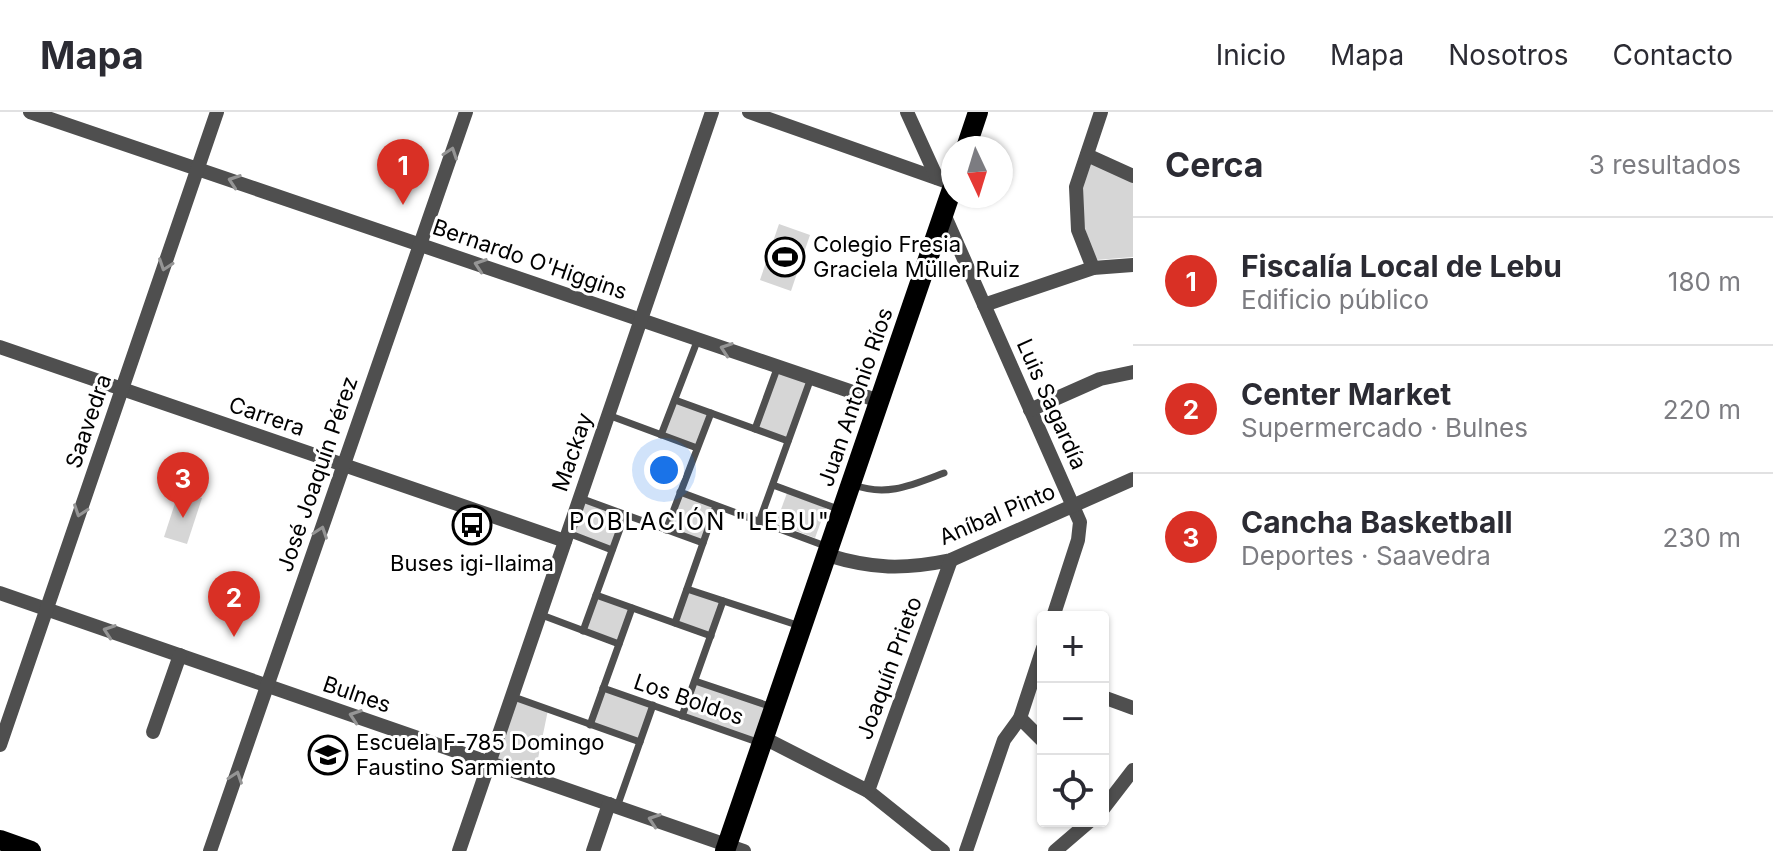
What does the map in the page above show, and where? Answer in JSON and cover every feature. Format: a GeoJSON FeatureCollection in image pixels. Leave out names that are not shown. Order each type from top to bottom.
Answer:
{"type":"FeatureCollection","features":[{"type":"Feature","properties":{"kind":"main road"},"geometry":{"type":"LineString","coordinates":[[970,136],[978,112]]}},
{"type":"Feature","properties":{"kind":"main road","name":"Juan Antonio Ríos"},"geometry":{"type":"LineString","coordinates":[[732,849],[763,741],[945,208]]}},
{"type":"Feature","properties":{"kind":"main road"},"geometry":{"type":"LineString","coordinates":[[0,840],[31,851]]}},
{"type":"Feature","properties":{"kind":"street","name":"Bernardo O'Higgins"},"geometry":{"type":"LineString","coordinates":[[30,112],[879,401]]}},
{"type":"Feature","properties":{"kind":"street","name":"Saavedra"},"geometry":{"type":"LineString","coordinates":[[0,745],[217,112]]}},
{"type":"Feature","properties":{"kind":"street","name":"José Joaquín Pérez"},"geometry":{"type":"LineString","coordinates":[[210,851],[466,112]]}},
{"type":"Feature","properties":{"kind":"street","name":"Mackay"},"geometry":{"type":"LineString","coordinates":[[459,851],[712,112]]}},
{"type":"Feature","properties":{"kind":"street"},"geometry":{"type":"LineString","coordinates":[[749,112],[941,181]]}},
{"type":"Feature","properties":{"kind":"street"},"geometry":{"type":"LineString","coordinates":[[907,112],[941,171]]}},
{"type":"Feature","properties":{"kind":"street"},"geometry":{"type":"LineString","coordinates":[[1093,268],[1078,230],[1075,203],[1076,187],[1101,112]]}},
{"type":"Feature","properties":{"kind":"street"},"geometry":{"type":"LineString","coordinates":[[1087,155],[1133,176]]}},
{"type":"Feature","properties":{"kind":"street","name":"Luis Sagardía"},"geometry":{"type":"LineString","coordinates":[[944,214],[1080,522],[1080,532],[1055,611]]}},
{"type":"Feature","properties":{"kind":"street"},"geometry":{"type":"LineString","coordinates":[[984,305],[1093,268],[1133,265]]}},
{"type":"Feature","properties":{"kind":"street","name":"Carrera"},"geometry":{"type":"LineString","coordinates":[[0,347],[343,466],[567,537]]}},
{"type":"Feature","properties":{"kind":"street"},"geometry":{"type":"LineString","coordinates":[[1030,410],[1100,379],[1133,372]]}},
{"type":"Feature","properties":{"kind":"street","name":"Aníbal Pinto"},"geometry":{"type":"LineString","coordinates":[[828,551],[856,564],[886,568],[915,567],[951,560],[1133,479]]}},
{"type":"Feature","properties":{"kind":"street","name":"Joaquín Prieto"},"geometry":{"type":"LineString","coordinates":[[868,791],[951,560]]}},
{"type":"Feature","properties":{"kind":"street","name":"Bulnes"},"geometry":{"type":"LineString","coordinates":[[0,593],[732,849]]}},
{"type":"Feature","properties":{"kind":"street"},"geometry":{"type":"LineString","coordinates":[[153,732],[180,655]]}},
{"type":"Feature","properties":{"kind":"street"},"geometry":{"type":"LineString","coordinates":[[966,851],[1004,740],[1020,718],[1037,680]]}},
{"type":"Feature","properties":{"kind":"street"},"geometry":{"type":"LineString","coordinates":[[1109,699],[1133,708]]}},
{"type":"Feature","properties":{"kind":"street"},"geometry":{"type":"LineString","coordinates":[[1020,718],[1037,735]]}},
{"type":"Feature","properties":{"kind":"street"},"geometry":{"type":"LineString","coordinates":[[763,741],[868,791],[943,851]]}},
{"type":"Feature","properties":{"kind":"street"},"geometry":{"type":"LineString","coordinates":[[1109,798],[1133,770]]}},
{"type":"Feature","properties":{"kind":"street"},"geometry":{"type":"LineString","coordinates":[[593,851],[613,806]]}},
{"type":"Feature","properties":{"kind":"street"},"geometry":{"type":"LineString","coordinates":[[1055,851],[1083,827]]}},
{"type":"Feature","properties":{"kind":"lane"},"geometry":{"type":"LineString","coordinates":[[661,435],[698,339]]}},
{"type":"Feature","properties":{"kind":"lane"},"geometry":{"type":"LineString","coordinates":[[755,429],[778,366]]}},
{"type":"Feature","properties":{"kind":"lane"},"geometry":{"type":"LineString","coordinates":[[759,522],[811,378]]}},
{"type":"Feature","properties":{"kind":"lane"},"geometry":{"type":"LineString","coordinates":[[675,400],[788,441]]}},
{"type":"Feature","properties":{"kind":"lane"},"geometry":{"type":"LineString","coordinates":[[666,530],[711,413]]}},
{"type":"Feature","properties":{"kind":"lane"},"geometry":{"type":"LineString","coordinates":[[608,415],[697,448]]}},
{"type":"Feature","properties":{"kind":"lane"},"geometry":{"type":"LineString","coordinates":[[851,484],[870,491],[896,490],[944,473]]}},
{"type":"Feature","properties":{"kind":"lane"},"geometry":{"type":"LineString","coordinates":[[773,485],[842,510]]}},
{"type":"Feature","properties":{"kind":"lane"},"geometry":{"type":"LineString","coordinates":[[680,492],[828,551]]}},
{"type":"Feature","properties":{"kind":"lane"},"geometry":{"type":"LineString","coordinates":[[580,498],[703,543]]}},
{"type":"Feature","properties":{"kind":"lane"},"geometry":{"type":"LineString","coordinates":[[675,623],[716,506]]}},
{"type":"Feature","properties":{"kind":"lane"},"geometry":{"type":"LineString","coordinates":[[583,631],[625,515]]}},
{"type":"Feature","properties":{"kind":"lane"},"geometry":{"type":"LineString","coordinates":[[567,537],[612,550]]}},
{"type":"Feature","properties":{"kind":"lane"},"geometry":{"type":"LineString","coordinates":[[687,589],[802,627]]}},
{"type":"Feature","properties":{"kind":"lane"},"geometry":{"type":"LineString","coordinates":[[596,595],[711,636]]}},
{"type":"Feature","properties":{"kind":"lane"},"geometry":{"type":"LineString","coordinates":[[682,716],[723,601]]}},
{"type":"Feature","properties":{"kind":"lane"},"geometry":{"type":"LineString","coordinates":[[590,725],[632,608]]}},
{"type":"Feature","properties":{"kind":"lane"},"geometry":{"type":"LineString","coordinates":[[539,614],[619,644]]}},
{"type":"Feature","properties":{"kind":"lane","name":"Los Boldos"},"geometry":{"type":"LineString","coordinates":[[695,681],[774,708]]}},
{"type":"Feature","properties":{"kind":"lane","name":"Los Boldos"},"geometry":{"type":"LineString","coordinates":[[603,688],[763,741]]}},
{"type":"Feature","properties":{"kind":"lane"},"geometry":{"type":"LineString","coordinates":[[511,696],[640,742]]}},
{"type":"Feature","properties":{"kind":"lane"},"geometry":{"type":"LineString","coordinates":[[613,806],[653,705]]}},
{"type":"Feature","properties":{"kind":"shaded area"},"geometry":{"type":"Polygon","coordinates":[[[1088,161],[1133,180],[1133,257],[1096,260],[1087,235],[1081,200],[1088,161]]]}},
{"type":"Feature","properties":{"kind":"shaded area","name":"Colegio Fresia Graciela Müller Ruiz"},"geometry":{"type":"Polygon","coordinates":[[[779,224],[810,235],[791,291],[760,280],[779,224]]]}},
{"type":"Feature","properties":{"kind":"shaded area"},"geometry":{"type":"Polygon","coordinates":[[[778,366],[811,378],[788,441],[755,429],[778,366]]]}},
{"type":"Feature","properties":{"kind":"shaded area"},"geometry":{"type":"Polygon","coordinates":[[[675,400],[711,413],[697,448],[661,435],[675,400]]]}},
{"type":"Feature","properties":{"kind":"shaded area"},"geometry":{"type":"Polygon","coordinates":[[[179,491],[202,498],[187,544],[164,537],[179,491]]]}},
{"type":"Feature","properties":{"kind":"shaded area"},"geometry":{"type":"Polygon","coordinates":[[[680,492],[716,506],[703,543],[666,530],[680,492]]]}},
{"type":"Feature","properties":{"kind":"shaded area"},"geometry":{"type":"Polygon","coordinates":[[[787,493],[826,508],[815,538],[776,523],[787,493]]]}},
{"type":"Feature","properties":{"kind":"shaded area"},"geometry":{"type":"Polygon","coordinates":[[[580,498],[625,515],[612,550],[568,533],[580,498]]]}},
{"type":"Feature","properties":{"kind":"shaded area"},"geometry":{"type":"Polygon","coordinates":[[[687,589],[723,601],[711,636],[675,623],[687,589]]]}},
{"type":"Feature","properties":{"kind":"shaded area"},"geometry":{"type":"Polygon","coordinates":[[[596,595],[632,608],[619,644],[583,631],[596,595]]]}},
{"type":"Feature","properties":{"kind":"shaded area"},"geometry":{"type":"Polygon","coordinates":[[[695,681],[774,708],[762,743],[682,716],[695,681]]]}},
{"type":"Feature","properties":{"kind":"shaded area"},"geometry":{"type":"Polygon","coordinates":[[[604,689],[653,705],[640,742],[590,725],[604,689]]]}},
{"type":"Feature","properties":{"kind":"shaded area"},"geometry":{"type":"Polygon","coordinates":[[[511,696],[548,710],[534,778],[489,763],[511,696]]]}},
{"type":"Feature","properties":{"kind":"place","name":"Fiscalía Local de Lebu"},"geometry":{"type":"Point","coordinates":[403,205]}},
{"type":"Feature","properties":{"kind":"place","name":"Colegio Fresia Graciela Müller Ruiz"},"geometry":{"type":"Point","coordinates":[785,257]}},
{"type":"Feature","properties":{"kind":"place","name":"Cancha Basketball"},"geometry":{"type":"Point","coordinates":[183,518]}},
{"type":"Feature","properties":{"kind":"place","name":"Buses igi-llaima"},"geometry":{"type":"Point","coordinates":[472,525]}},
{"type":"Feature","properties":{"kind":"place","name":"Center Market"},"geometry":{"type":"Point","coordinates":[234,637]}},
{"type":"Feature","properties":{"kind":"place","name":"Escuela F-785 Domingo Faustino Sarmiento"},"geometry":{"type":"Point","coordinates":[328,755]}},
{"type":"Feature","properties":{"kind":"district","name":"POBLACIÓN \"LEBU\""},"geometry":{"type":"Point","coordinates":[700,522]}}]}
